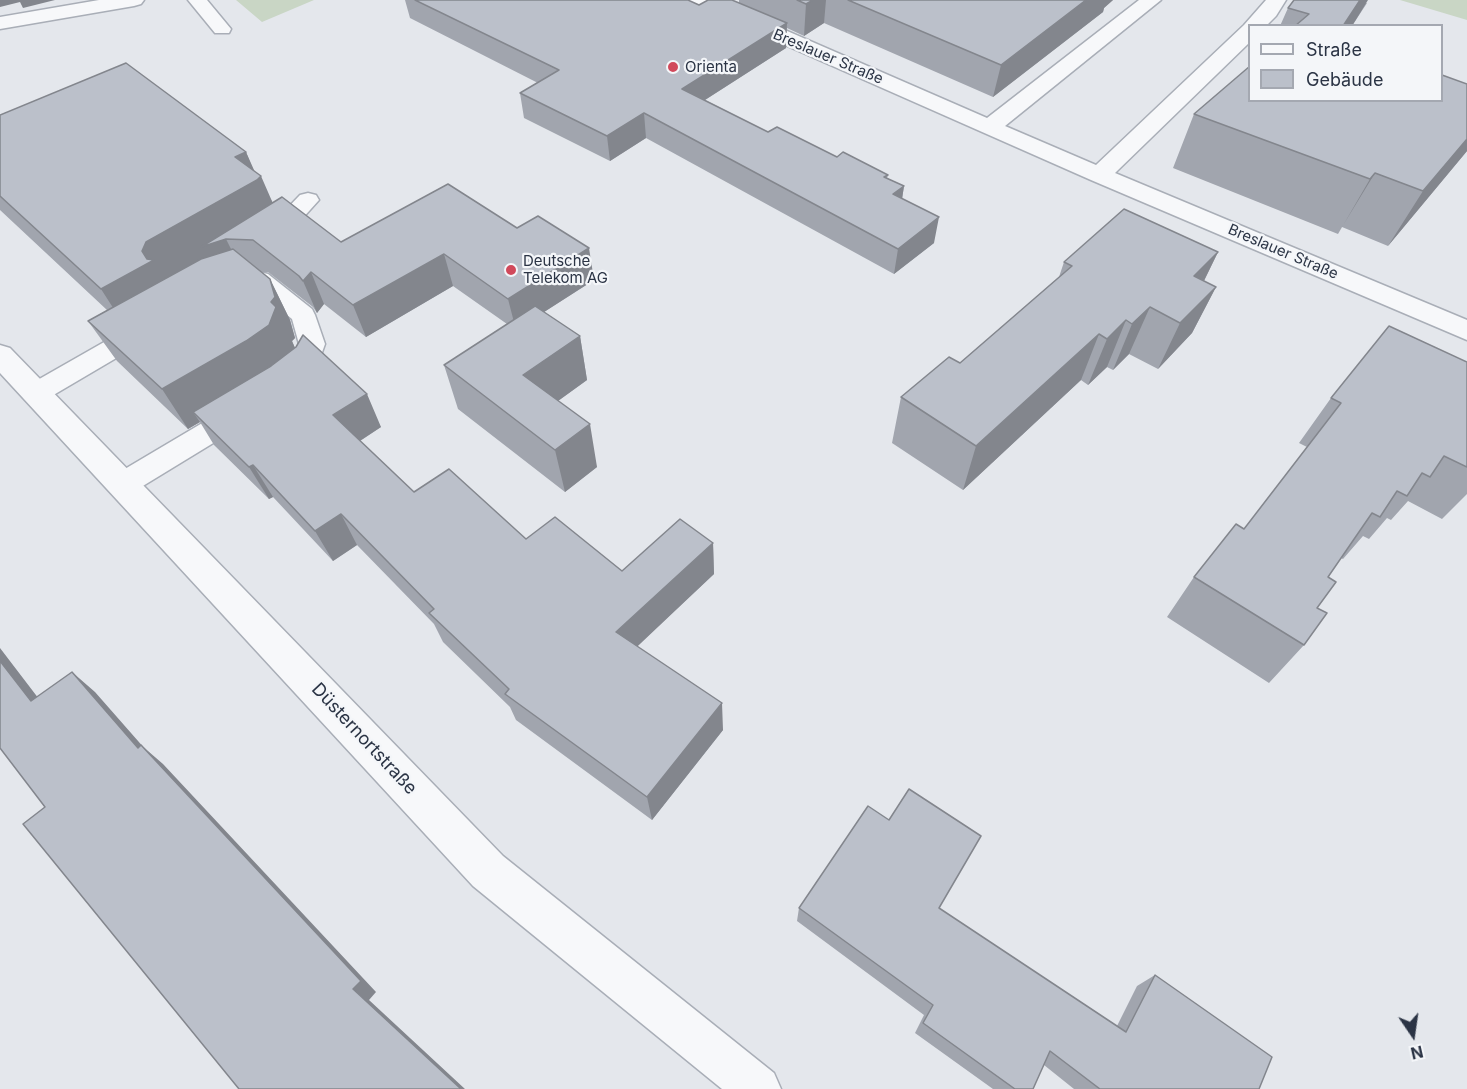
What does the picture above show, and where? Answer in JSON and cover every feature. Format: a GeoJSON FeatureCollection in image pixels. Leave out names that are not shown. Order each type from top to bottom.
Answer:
{"type":"FeatureCollection","features":[{"type":"Feature","properties":{"kind":"street"},"geometry":{"type":"LineString","coordinates":[[0,23],[134,0]]}},
{"type":"Feature","properties":{"kind":"street","name":"Breslauer Straße"},"geometry":{"type":"LineString","coordinates":[[700,0],[1099,175],[1467,331]]}},
{"type":"Feature","properties":{"kind":"street"},"geometry":{"type":"LineString","coordinates":[[989,127],[1151,0]]}},
{"type":"Feature","properties":{"kind":"street"},"geometry":{"type":"LineString","coordinates":[[1256,24],[1269,12],[1276,0]]}},
{"type":"Feature","properties":{"kind":"street"},"geometry":{"type":"LineString","coordinates":[[1099,175],[1248,32]]}},
{"type":"Feature","properties":{"kind":"street","name":"Düsternortstraße"},"geometry":{"type":"LineString","coordinates":[[0,355],[488,870],[758,1089]]}},
{"type":"Feature","properties":{"kind":"lane"},"geometry":{"type":"LineString","coordinates":[[197,0],[222,29]]}},
{"type":"Feature","properties":{"kind":"lane"},"geometry":{"type":"LineString","coordinates":[[250,248],[284,225],[308,200]]}},
{"type":"Feature","properties":{"kind":"lane"},"geometry":{"type":"LineString","coordinates":[[123,484],[268,396],[302,372],[312,344],[303,315],[259,280],[242,281],[223,288]]}},
{"type":"Feature","properties":{"kind":"lane"},"geometry":{"type":"LineString","coordinates":[[30,386],[154,314]]}},
{"type":"Feature","properties":{"kind":"green space"},"geometry":{"type":"Polygon","coordinates":[[[236,0],[314,0],[262,22],[236,0]]]}},
{"type":"Feature","properties":{"kind":"green space"},"geometry":{"type":"Polygon","coordinates":[[[1400,0],[1467,0],[1467,20],[1400,0]]]}},
{"type":"Feature","properties":{"kind":"building"},"geometry":{"type":"Polygon","coordinates":[[[415,0],[688,0],[699,5],[708,0],[732,0],[787,23],[682,89],[768,132],[777,127],[837,157],[843,152],[888,175],[884,177],[904,186],[893,194],[939,217],[898,249],[644,113],[607,136],[520,93],[559,70],[415,0]]]}},
{"type":"Feature","properties":{"kind":"building"},"geometry":{"type":"Polygon","coordinates":[[[797,0],[813,0],[806,4],[797,0]]]}},
{"type":"Feature","properties":{"kind":"building"},"geometry":{"type":"Polygon","coordinates":[[[848,0],[1086,0],[1001,65],[848,0]]]}},
{"type":"Feature","properties":{"kind":"building"},"geometry":{"type":"Polygon","coordinates":[[[1294,0],[1360,0],[1344,24],[1297,24],[1309,14],[1288,8],[1294,0]]]}},
{"type":"Feature","properties":{"kind":"building"},"geometry":{"type":"Polygon","coordinates":[[[126,63],[246,152],[235,157],[261,176],[146,242],[142,251],[147,259],[154,260],[101,289],[0,196],[0,115],[126,63]]]}},
{"type":"Feature","properties":{"kind":"building"},"geometry":{"type":"Polygon","coordinates":[[[1248,68],[1248,102],[1443,102],[1443,75],[1467,84],[1467,139],[1423,191],[1375,173],[1370,179],[1194,114],[1248,68]]]}},
{"type":"Feature","properties":{"kind":"building"},"geometry":{"type":"Polygon","coordinates":[[[448,184],[517,228],[538,216],[589,248],[508,299],[444,254],[353,305],[311,272],[303,281],[253,240],[226,239],[201,247],[282,197],[341,242],[448,184]]]}},
{"type":"Feature","properties":{"kind":"building"},"geometry":{"type":"Polygon","coordinates":[[[1124,209],[1218,252],[1194,276],[1216,287],[1180,323],[1150,307],[1132,324],[1126,320],[1107,339],[1099,334],[976,446],[901,397],[949,357],[960,363],[1072,266],[1064,262],[1124,209]]]}},
{"type":"Feature","properties":{"kind":"building"},"geometry":{"type":"Polygon","coordinates":[[[233,249],[270,279],[275,297],[271,302],[276,307],[269,325],[246,341],[162,389],[88,321],[201,259],[233,249]]]}},
{"type":"Feature","properties":{"kind":"building"},"geometry":{"type":"Polygon","coordinates":[[[535,306],[580,336],[523,375],[590,424],[555,450],[444,365],[535,306]]]}},
{"type":"Feature","properties":{"kind":"building"},"geometry":{"type":"Polygon","coordinates":[[[1389,326],[1467,362],[1467,467],[1444,456],[1430,477],[1422,473],[1407,496],[1397,491],[1380,517],[1372,513],[1328,577],[1336,582],[1317,608],[1327,613],[1304,645],[1194,577],[1236,524],[1244,529],[1341,403],[1331,398],[1389,326]]]}},
{"type":"Feature","properties":{"kind":"building"},"geometry":{"type":"Polygon","coordinates":[[[303,335],[367,394],[333,415],[414,492],[449,469],[526,539],[555,517],[622,571],[680,519],[713,543],[616,632],[722,703],[647,797],[505,694],[509,689],[429,613],[434,609],[341,514],[315,531],[253,465],[249,467],[193,412],[271,366],[296,347],[303,335]]]}},
{"type":"Feature","properties":{"kind":"building"},"geometry":{"type":"Polygon","coordinates":[[[0,661],[31,701],[72,672],[138,748],[141,745],[361,981],[353,989],[461,1089],[239,1089],[23,824],[45,807],[0,748],[0,661]]]}},
{"type":"Feature","properties":{"kind":"building"},"geometry":{"type":"Polygon","coordinates":[[[909,789],[981,836],[939,908],[1126,1032],[1155,975],[1272,1057],[1259,1089],[1100,1089],[1050,1051],[1033,1089],[1015,1089],[923,1023],[933,1005],[799,908],[868,806],[889,820],[909,789]]]}},
{"type":"Feature","properties":{"kind":"place","name":"Orienta"},"geometry":{"type":"Point","coordinates":[673,67]}},
{"type":"Feature","properties":{"kind":"place","name":"Deutsche Telekom AG"},"geometry":{"type":"Point","coordinates":[511,270]}}]}
